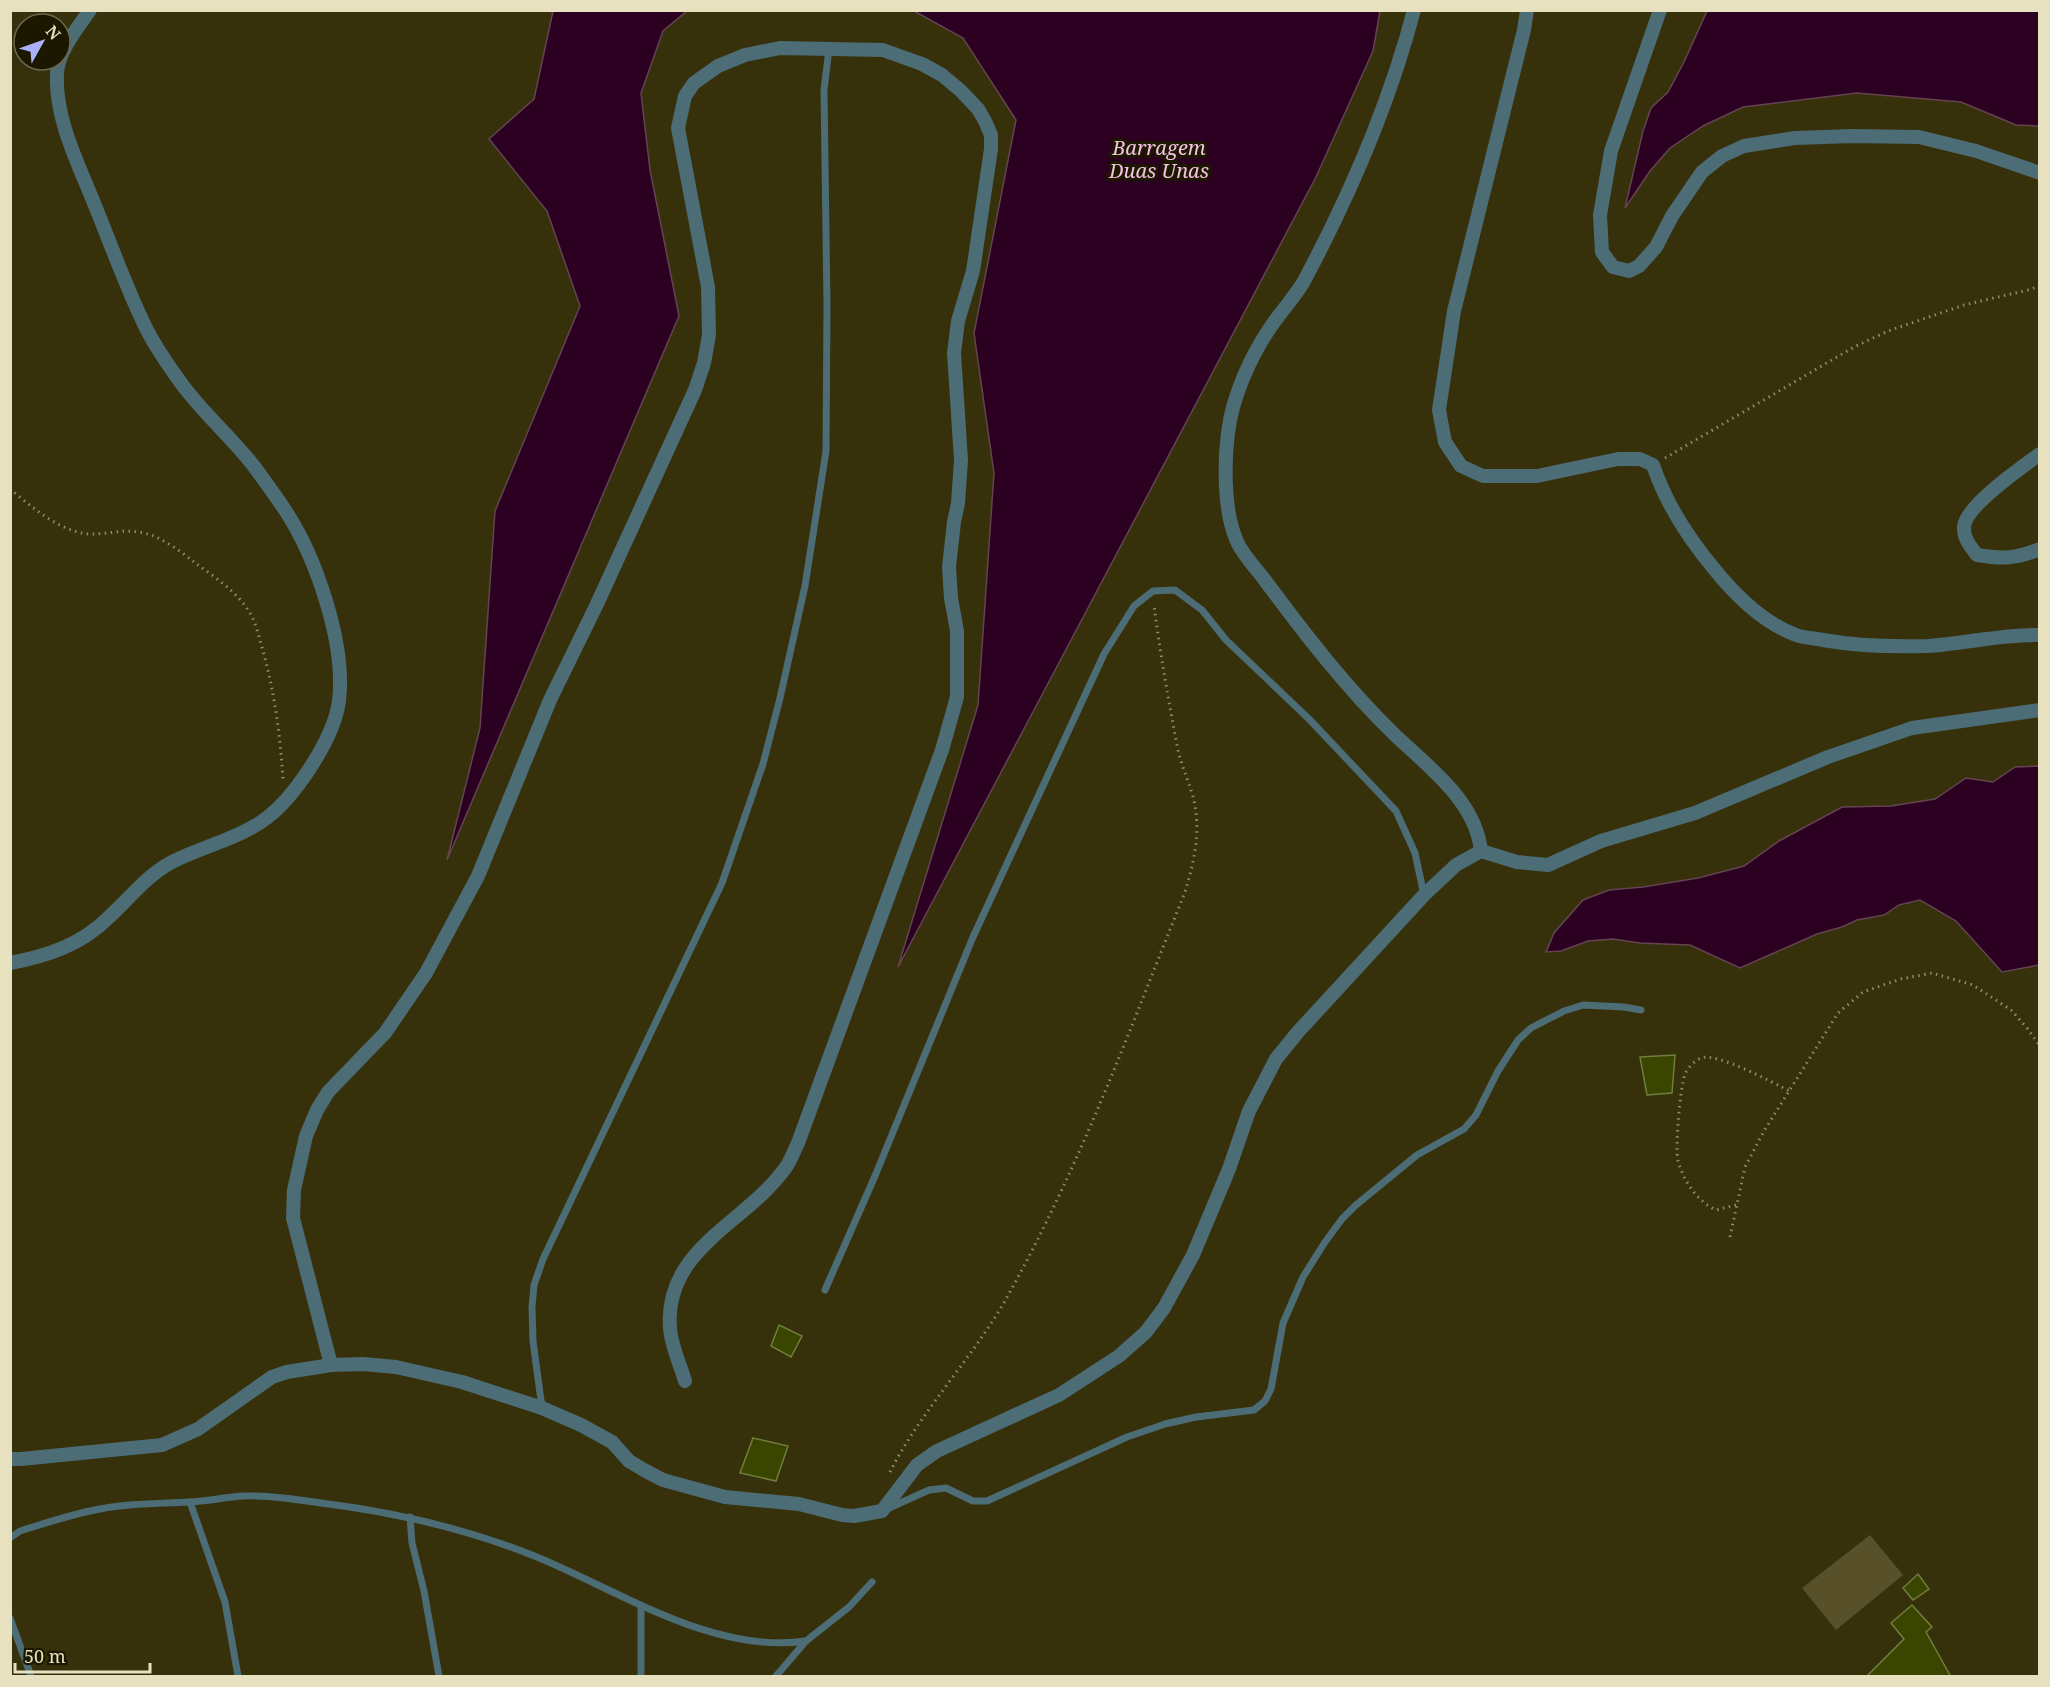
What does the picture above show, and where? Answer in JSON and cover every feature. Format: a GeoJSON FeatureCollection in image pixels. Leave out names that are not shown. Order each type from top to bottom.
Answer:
{"type":"FeatureCollection","features":[{"type":"Feature","properties":{"kind":"street"},"geometry":{"type":"LineString","coordinates":[[10,963],[38,958],[67,947],[91,933],[159,870],[263,821],[279,807],[307,774],[325,741],[339,703],[339,667],[332,625],[309,554],[287,513],[253,465],[181,383],[146,328],[73,152],[62,120],[56,72],[69,38],[90,10]]}},
{"type":"Feature","properties":{"kind":"street"},"geometry":{"type":"LineString","coordinates":[[1414,10],[1405,45],[1366,154],[1345,202],[1302,285],[1271,326],[1242,378],[1228,431],[1228,503],[1236,540],[1274,592],[1372,713],[1464,804],[1479,835],[1481,851]]}},
{"type":"Feature","properties":{"kind":"street"},"geometry":{"type":"LineString","coordinates":[[1527,10],[1454,311],[1439,410],[1445,442],[1461,466],[1483,476],[1537,476],[1618,459],[1640,459],[1653,465],[1661,489],[1677,516],[1700,553],[1721,578],[1766,619],[1796,635],[1854,645],[1927,646],[2018,634],[2040,635]]}},
{"type":"Feature","properties":{"kind":"street"},"geometry":{"type":"LineString","coordinates":[[1660,10],[1608,162],[1600,215],[1602,252],[1612,267],[1629,271],[1639,266],[1656,247],[1672,216],[1702,172],[1722,156],[1744,146],[1795,138],[1919,137],[1976,151],[2040,173]]}},
{"type":"Feature","properties":{"kind":"street"},"geometry":{"type":"LineString","coordinates":[[331,1365],[293,1218],[294,1190],[306,1136],[316,1110],[328,1092],[385,1033],[426,973],[478,876],[550,700],[597,604],[695,390],[704,363],[709,335],[708,287],[678,128],[685,96],[694,83],[718,66],[745,55],[780,48],[883,50],[942,75],[962,91],[978,109],[991,135],[991,149],[973,272],[958,321],[954,353],[961,460],[958,503],[949,567],[951,598],[957,631],[957,697],[942,750],[798,1143],[786,1166],[769,1187],[689,1260],[674,1291],[670,1328],[685,1381]]}},
{"type":"Feature","properties":{"kind":"street"},"geometry":{"type":"LineString","coordinates":[[2040,454],[1975,506],[1964,524],[1966,541],[1977,555],[2003,559],[2025,556],[2040,549]]}},
{"type":"Feature","properties":{"kind":"street"},"geometry":{"type":"LineString","coordinates":[[10,1459],[162,1445],[198,1429],[272,1377],[331,1365],[363,1364],[396,1367],[462,1382],[542,1408],[612,1442],[629,1461],[663,1480],[725,1497],[799,1504],[842,1515],[854,1516],[882,1511],[917,1465],[937,1451],[1059,1395],[1119,1356],[1146,1332],[1164,1308],[1193,1255],[1229,1169],[1249,1111],[1276,1059],[1297,1033],[1424,895],[1455,865],[1481,851],[1517,862],[1548,865],[1601,841],[1695,813],[1828,758],[1912,728],[2040,710]]}},
{"type":"Feature","properties":{"kind":"lane"},"geometry":{"type":"LineString","coordinates":[[542,1408],[533,1341],[534,1285],[543,1259],[722,883],[763,764],[802,597],[818,511],[826,451],[827,306],[824,90],[829,49]]}},
{"type":"Feature","properties":{"kind":"lane"},"geometry":{"type":"LineString","coordinates":[[825,1290],[875,1176],[973,937],[1104,654],[1134,606],[1153,591],[1174,590],[1202,610],[1226,640],[1309,719],[1396,811],[1415,853],[1424,895]]}},
{"type":"Feature","properties":{"kind":"lane"},"geometry":{"type":"LineString","coordinates":[[882,1511],[929,1490],[946,1488],[974,1501],[987,1501],[1127,1437],[1156,1427],[1196,1417],[1254,1410],[1265,1401],[1271,1389],[1283,1323],[1303,1277],[1342,1219],[1417,1155],[1464,1129],[1476,1115],[1498,1071],[1518,1040],[1531,1028],[1564,1011],[1583,1005],[1641,1010]]}},
{"type":"Feature","properties":{"kind":"lane"},"geometry":{"type":"LineString","coordinates":[[10,1538],[20,1531],[91,1510],[140,1503],[190,1502],[245,1496],[321,1503],[410,1517],[478,1535],[534,1555],[641,1606],[711,1632],[755,1641],[788,1644],[806,1641]]}},
{"type":"Feature","properties":{"kind":"lane"},"geometry":{"type":"LineString","coordinates":[[190,1502],[225,1602],[238,1677]]}},
{"type":"Feature","properties":{"kind":"lane"},"geometry":{"type":"LineString","coordinates":[[410,1517],[412,1543],[424,1592],[439,1677]]}},
{"type":"Feature","properties":{"kind":"lane"},"geometry":{"type":"LineString","coordinates":[[776,1677],[806,1641],[849,1607],[872,1582]]}},
{"type":"Feature","properties":{"kind":"lane"},"geometry":{"type":"LineString","coordinates":[[641,1606],[641,1677]]}},
{"type":"Feature","properties":{"kind":"lane"},"geometry":{"type":"LineString","coordinates":[[10,1618],[29,1666],[31,1677]]}},
{"type":"Feature","properties":{"kind":"path"},"geometry":{"type":"LineString","coordinates":[[1653,465],[1854,347],[1888,331],[1964,305],[2040,286]]}},
{"type":"Feature","properties":{"kind":"path"},"geometry":{"type":"LineString","coordinates":[[10,489],[36,511],[62,525],[86,534],[138,531],[157,539],[181,552],[235,595],[249,611],[268,669],[281,740],[283,784],[279,807]]}},
{"type":"Feature","properties":{"kind":"path"},"geometry":{"type":"LineString","coordinates":[[890,1473],[900,1451],[1005,1300],[1058,1197],[1091,1127],[1185,892],[1192,869],[1197,823],[1166,690],[1153,591]]}},
{"type":"Feature","properties":{"kind":"path"},"geometry":{"type":"LineString","coordinates":[[1730,1237],[1745,1167],[1838,1013],[1863,992],[1900,979],[1932,973],[1973,985],[2011,1010],[2028,1028],[2040,1046]]}},
{"type":"Feature","properties":{"kind":"path"},"geometry":{"type":"LineString","coordinates":[[1736,1205],[1716,1210],[1704,1204],[1691,1189],[1677,1159],[1680,1102],[1686,1072],[1702,1057],[1714,1058],[1731,1063],[1790,1091]]}},
{"type":"Feature","properties":{"kind":"shaded area"},"geometry":{"type":"Polygon","coordinates":[[[1870,1535],[1903,1575],[1836,1630],[1802,1588],[1870,1535]]]}},
{"type":"Feature","properties":{"kind":"water"},"geometry":{"type":"Polygon","coordinates":[[[553,11],[687,11],[663,31],[641,93],[650,170],[679,316],[447,860],[480,728],[495,511],[580,306],[547,211],[489,139],[534,99],[553,11]]]}},
{"type":"Feature","properties":{"kind":"water","name":"Barragem Duas Unas"},"geometry":{"type":"Polygon","coordinates":[[[914,11],[1380,11],[1373,51],[1316,177],[898,967],[978,705],[994,473],[974,333],[1016,120],[963,38],[914,11]]]}},
{"type":"Feature","properties":{"kind":"water"},"geometry":{"type":"Polygon","coordinates":[[[1707,11],[2039,11],[2039,126],[2016,125],[1961,102],[1857,93],[1743,107],[1703,126],[1670,148],[1650,171],[1625,208],[1643,131],[1651,108],[1668,92],[1707,11]]]}},
{"type":"Feature","properties":{"kind":"water"},"geometry":{"type":"Polygon","coordinates":[[[2039,766],[2039,965],[2002,972],[1956,921],[1920,900],[1899,905],[1884,915],[1857,920],[1817,934],[1740,968],[1690,945],[1640,943],[1613,939],[1588,941],[1561,951],[1546,952],[1554,933],[1583,900],[1609,890],[1698,878],[1744,866],[1779,841],[1842,807],[1891,806],[1935,799],[1966,778],[1993,782],[2015,767],[2039,766]]]}},
{"type":"Feature","properties":{"kind":"building"},"geometry":{"type":"Polygon","coordinates":[[[1675,1055],[1672,1093],[1647,1095],[1640,1057],[1675,1055]]]}},
{"type":"Feature","properties":{"kind":"building"},"geometry":{"type":"Polygon","coordinates":[[[779,1325],[802,1336],[791,1357],[771,1346],[779,1325]]]}},
{"type":"Feature","properties":{"kind":"building"},"geometry":{"type":"Polygon","coordinates":[[[753,1438],[788,1446],[776,1481],[740,1473],[753,1438]]]}},
{"type":"Feature","properties":{"kind":"building"},"geometry":{"type":"Polygon","coordinates":[[[1918,1574],[1929,1589],[1913,1600],[1903,1588],[1918,1574]]]}},
{"type":"Feature","properties":{"kind":"building"},"geometry":{"type":"Polygon","coordinates":[[[1912,1605],[1932,1627],[1926,1632],[1951,1677],[1866,1677],[1904,1639],[1891,1623],[1912,1605]]]}}]}
